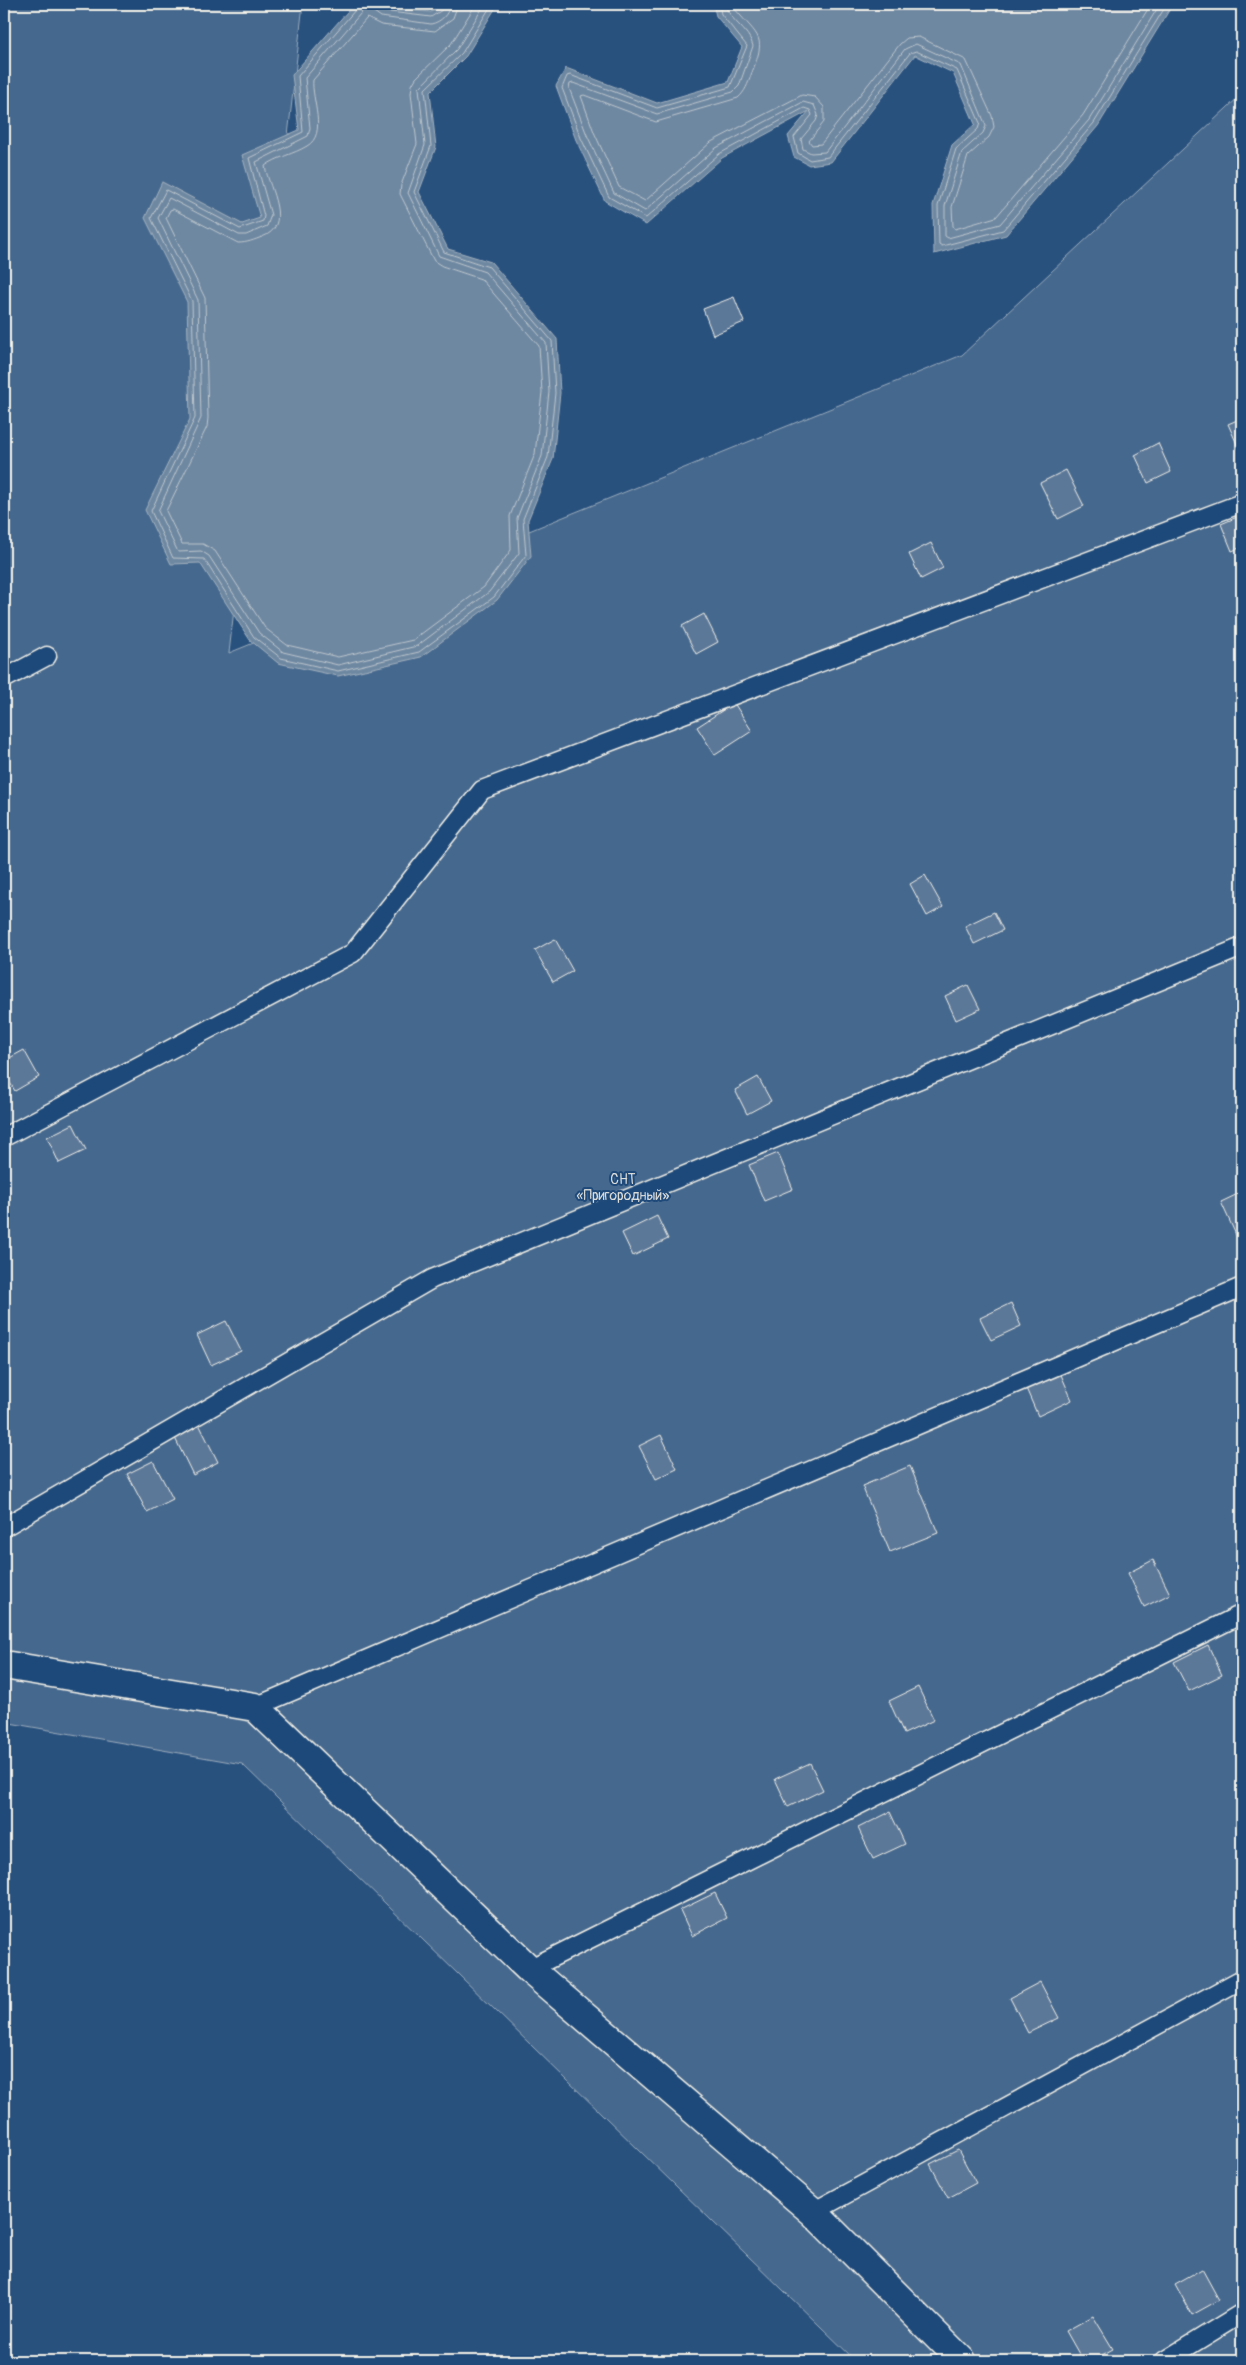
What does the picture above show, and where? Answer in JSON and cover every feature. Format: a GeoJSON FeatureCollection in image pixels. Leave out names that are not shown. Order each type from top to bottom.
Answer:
{"type":"FeatureCollection","features":[{"type":"Feature","properties":{"kind":"street"},"geometry":{"type":"LineString","coordinates":[[4,1665],[255,1707],[529,1969],[813,2212],[962,2361]]}},
{"type":"Feature","properties":{"kind":"lane"},"geometry":{"type":"LineString","coordinates":[[4,1137],[353,953],[482,790],[1242,503]]}},
{"type":"Feature","properties":{"kind":"lane"},"geometry":{"type":"LineString","coordinates":[[4,679],[47,656]]}},
{"type":"Feature","properties":{"kind":"lane"},"geometry":{"type":"LineString","coordinates":[[4,1527],[432,1279],[1242,947]]}},
{"type":"Feature","properties":{"kind":"lane"},"geometry":{"type":"LineString","coordinates":[[255,1707],[1242,1287]]}},
{"type":"Feature","properties":{"kind":"lane"},"geometry":{"type":"LineString","coordinates":[[529,1969],[1242,1614]]}},
{"type":"Feature","properties":{"kind":"lane"},"geometry":{"type":"LineString","coordinates":[[813,2212],[1242,1979]]}},
{"type":"Feature","properties":{"kind":"lane"},"geometry":{"type":"LineString","coordinates":[[1164,2361],[1242,2313]]}},
{"type":"Feature","properties":{"kind":"green space","name":"СНТ «Пригородный»"},"geometry":{"type":"Polygon","coordinates":[[[4,4],[303,4],[229,653],[962,355],[1242,94],[1242,2361],[856,2361],[242,1764],[4,1722],[4,4]]]}},
{"type":"Feature","properties":{"kind":"water"},"geometry":{"type":"Polygon","coordinates":[[[354,4],[431,12],[441,4],[498,4],[466,56],[430,92],[436,147],[419,192],[448,249],[491,262],[557,339],[560,393],[553,459],[528,520],[531,556],[497,600],[421,657],[338,676],[278,663],[250,640],[200,563],[171,564],[145,510],[190,419],[187,302],[145,218],[162,182],[242,224],[260,218],[242,155],[299,130],[292,75],[354,4]]]}},
{"type":"Feature","properties":{"kind":"water"},"geometry":{"type":"Polygon","coordinates":[[[713,4],[1173,4],[1098,126],[1006,235],[934,254],[933,205],[952,145],[975,124],[953,73],[915,55],[831,162],[809,165],[794,157],[788,136],[809,111],[722,158],[646,225],[605,201],[576,140],[556,86],[566,68],[657,103],[728,82],[742,47],[716,16],[713,4]]]}},
{"type":"Feature","properties":{"kind":"building"},"geometry":{"type":"Polygon","coordinates":[[[734,297],[744,322],[713,335],[703,309],[734,297]]]}},
{"type":"Feature","properties":{"kind":"building"},"geometry":{"type":"Polygon","coordinates":[[[1242,418],[1242,452],[1241,453],[1228,424],[1242,418]]]}},
{"type":"Feature","properties":{"kind":"building"},"geometry":{"type":"Polygon","coordinates":[[[1158,443],[1171,472],[1148,483],[1135,455],[1158,443]]]}},
{"type":"Feature","properties":{"kind":"building"},"geometry":{"type":"Polygon","coordinates":[[[1066,470],[1084,506],[1058,519],[1040,483],[1066,470]]]}},
{"type":"Feature","properties":{"kind":"building"},"geometry":{"type":"Polygon","coordinates":[[[1242,515],[1242,547],[1232,551],[1221,524],[1242,515]]]}},
{"type":"Feature","properties":{"kind":"building"},"geometry":{"type":"Polygon","coordinates":[[[931,543],[943,568],[921,579],[909,554],[931,543]]]}},
{"type":"Feature","properties":{"kind":"building"},"geometry":{"type":"Polygon","coordinates":[[[704,614],[718,642],[696,654],[682,626],[704,614]]]}},
{"type":"Feature","properties":{"kind":"building"},"geometry":{"type":"Polygon","coordinates":[[[734,703],[752,731],[715,755],[697,727],[734,703]]]}},
{"type":"Feature","properties":{"kind":"building"},"geometry":{"type":"Polygon","coordinates":[[[925,875],[943,907],[927,916],[910,884],[925,875]]]}},
{"type":"Feature","properties":{"kind":"building"},"geometry":{"type":"Polygon","coordinates":[[[994,912],[1003,930],[974,944],[965,926],[994,912]]]}},
{"type":"Feature","properties":{"kind":"building"},"geometry":{"type":"Polygon","coordinates":[[[555,939],[573,971],[553,982],[535,950],[555,939]]]}},
{"type":"Feature","properties":{"kind":"building"},"geometry":{"type":"Polygon","coordinates":[[[968,985],[980,1009],[956,1020],[945,996],[968,985]]]}},
{"type":"Feature","properties":{"kind":"building"},"geometry":{"type":"Polygon","coordinates":[[[24,1050],[39,1077],[15,1091],[4,1073],[4,1061],[24,1050]]]}},
{"type":"Feature","properties":{"kind":"building"},"geometry":{"type":"Polygon","coordinates":[[[758,1077],[771,1101],[747,1114],[735,1090],[758,1077]]]}},
{"type":"Feature","properties":{"kind":"building"},"geometry":{"type":"Polygon","coordinates":[[[73,1124],[86,1150],[59,1163],[47,1137],[73,1124]]]}},
{"type":"Feature","properties":{"kind":"building"},"geometry":{"type":"Polygon","coordinates":[[[778,1153],[793,1189],[764,1201],[749,1165],[778,1153]]]}},
{"type":"Feature","properties":{"kind":"building"},"geometry":{"type":"Polygon","coordinates":[[[1242,1192],[1242,1235],[1237,1237],[1221,1202],[1242,1192]]]}},
{"type":"Feature","properties":{"kind":"building"},"geometry":{"type":"Polygon","coordinates":[[[657,1216],[668,1239],[633,1256],[622,1233],[657,1216]]]}},
{"type":"Feature","properties":{"kind":"building"},"geometry":{"type":"Polygon","coordinates":[[[1011,1303],[1021,1326],[991,1340],[980,1318],[1011,1303]]]}},
{"type":"Feature","properties":{"kind":"building"},"geometry":{"type":"Polygon","coordinates":[[[226,1321],[241,1351],[211,1365],[197,1335],[226,1321]]]}},
{"type":"Feature","properties":{"kind":"building"},"geometry":{"type":"Polygon","coordinates":[[[1059,1370],[1072,1400],[1038,1416],[1025,1386],[1059,1370]]]}},
{"type":"Feature","properties":{"kind":"building"},"geometry":{"type":"Polygon","coordinates":[[[199,1424],[218,1462],[193,1475],[174,1436],[199,1424]]]}},
{"type":"Feature","properties":{"kind":"building"},"geometry":{"type":"Polygon","coordinates":[[[661,1435],[677,1469],[656,1479],[639,1446],[661,1435]]]}},
{"type":"Feature","properties":{"kind":"building"},"geometry":{"type":"Polygon","coordinates":[[[153,1461],[173,1499],[147,1512],[127,1474],[153,1461]]]}},
{"type":"Feature","properties":{"kind":"building"},"geometry":{"type":"Polygon","coordinates":[[[910,1466],[938,1533],[890,1552],[862,1486],[910,1466]]]}},
{"type":"Feature","properties":{"kind":"building"},"geometry":{"type":"Polygon","coordinates":[[[1153,1560],[1170,1594],[1144,1607],[1128,1573],[1153,1560]]]}},
{"type":"Feature","properties":{"kind":"building"},"geometry":{"type":"Polygon","coordinates":[[[1208,1645],[1222,1675],[1189,1691],[1174,1662],[1208,1645]]]}},
{"type":"Feature","properties":{"kind":"building"},"geometry":{"type":"Polygon","coordinates":[[[918,1687],[934,1720],[904,1734],[889,1701],[918,1687]]]}},
{"type":"Feature","properties":{"kind":"building"},"geometry":{"type":"Polygon","coordinates":[[[810,1763],[823,1790],[788,1807],[775,1779],[810,1763]]]}},
{"type":"Feature","properties":{"kind":"building"},"geometry":{"type":"Polygon","coordinates":[[[890,1812],[905,1844],[873,1859],[858,1828],[890,1812]]]}},
{"type":"Feature","properties":{"kind":"building"},"geometry":{"type":"Polygon","coordinates":[[[715,1893],[727,1918],[692,1936],[680,1910],[715,1893]]]}},
{"type":"Feature","properties":{"kind":"building"},"geometry":{"type":"Polygon","coordinates":[[[1040,1982],[1059,2018],[1028,2033],[1010,1998],[1040,1982]]]}},
{"type":"Feature","properties":{"kind":"building"},"geometry":{"type":"Polygon","coordinates":[[[958,2150],[976,2183],[948,2198],[930,2164],[958,2150]]]}},
{"type":"Feature","properties":{"kind":"building"},"geometry":{"type":"Polygon","coordinates":[[[1202,2269],[1219,2300],[1192,2315],[1175,2284],[1202,2269]]]}},
{"type":"Feature","properties":{"kind":"building"},"geometry":{"type":"Polygon","coordinates":[[[1093,2316],[1113,2349],[1091,2361],[1083,2361],[1066,2331],[1093,2316]]]}}]}
